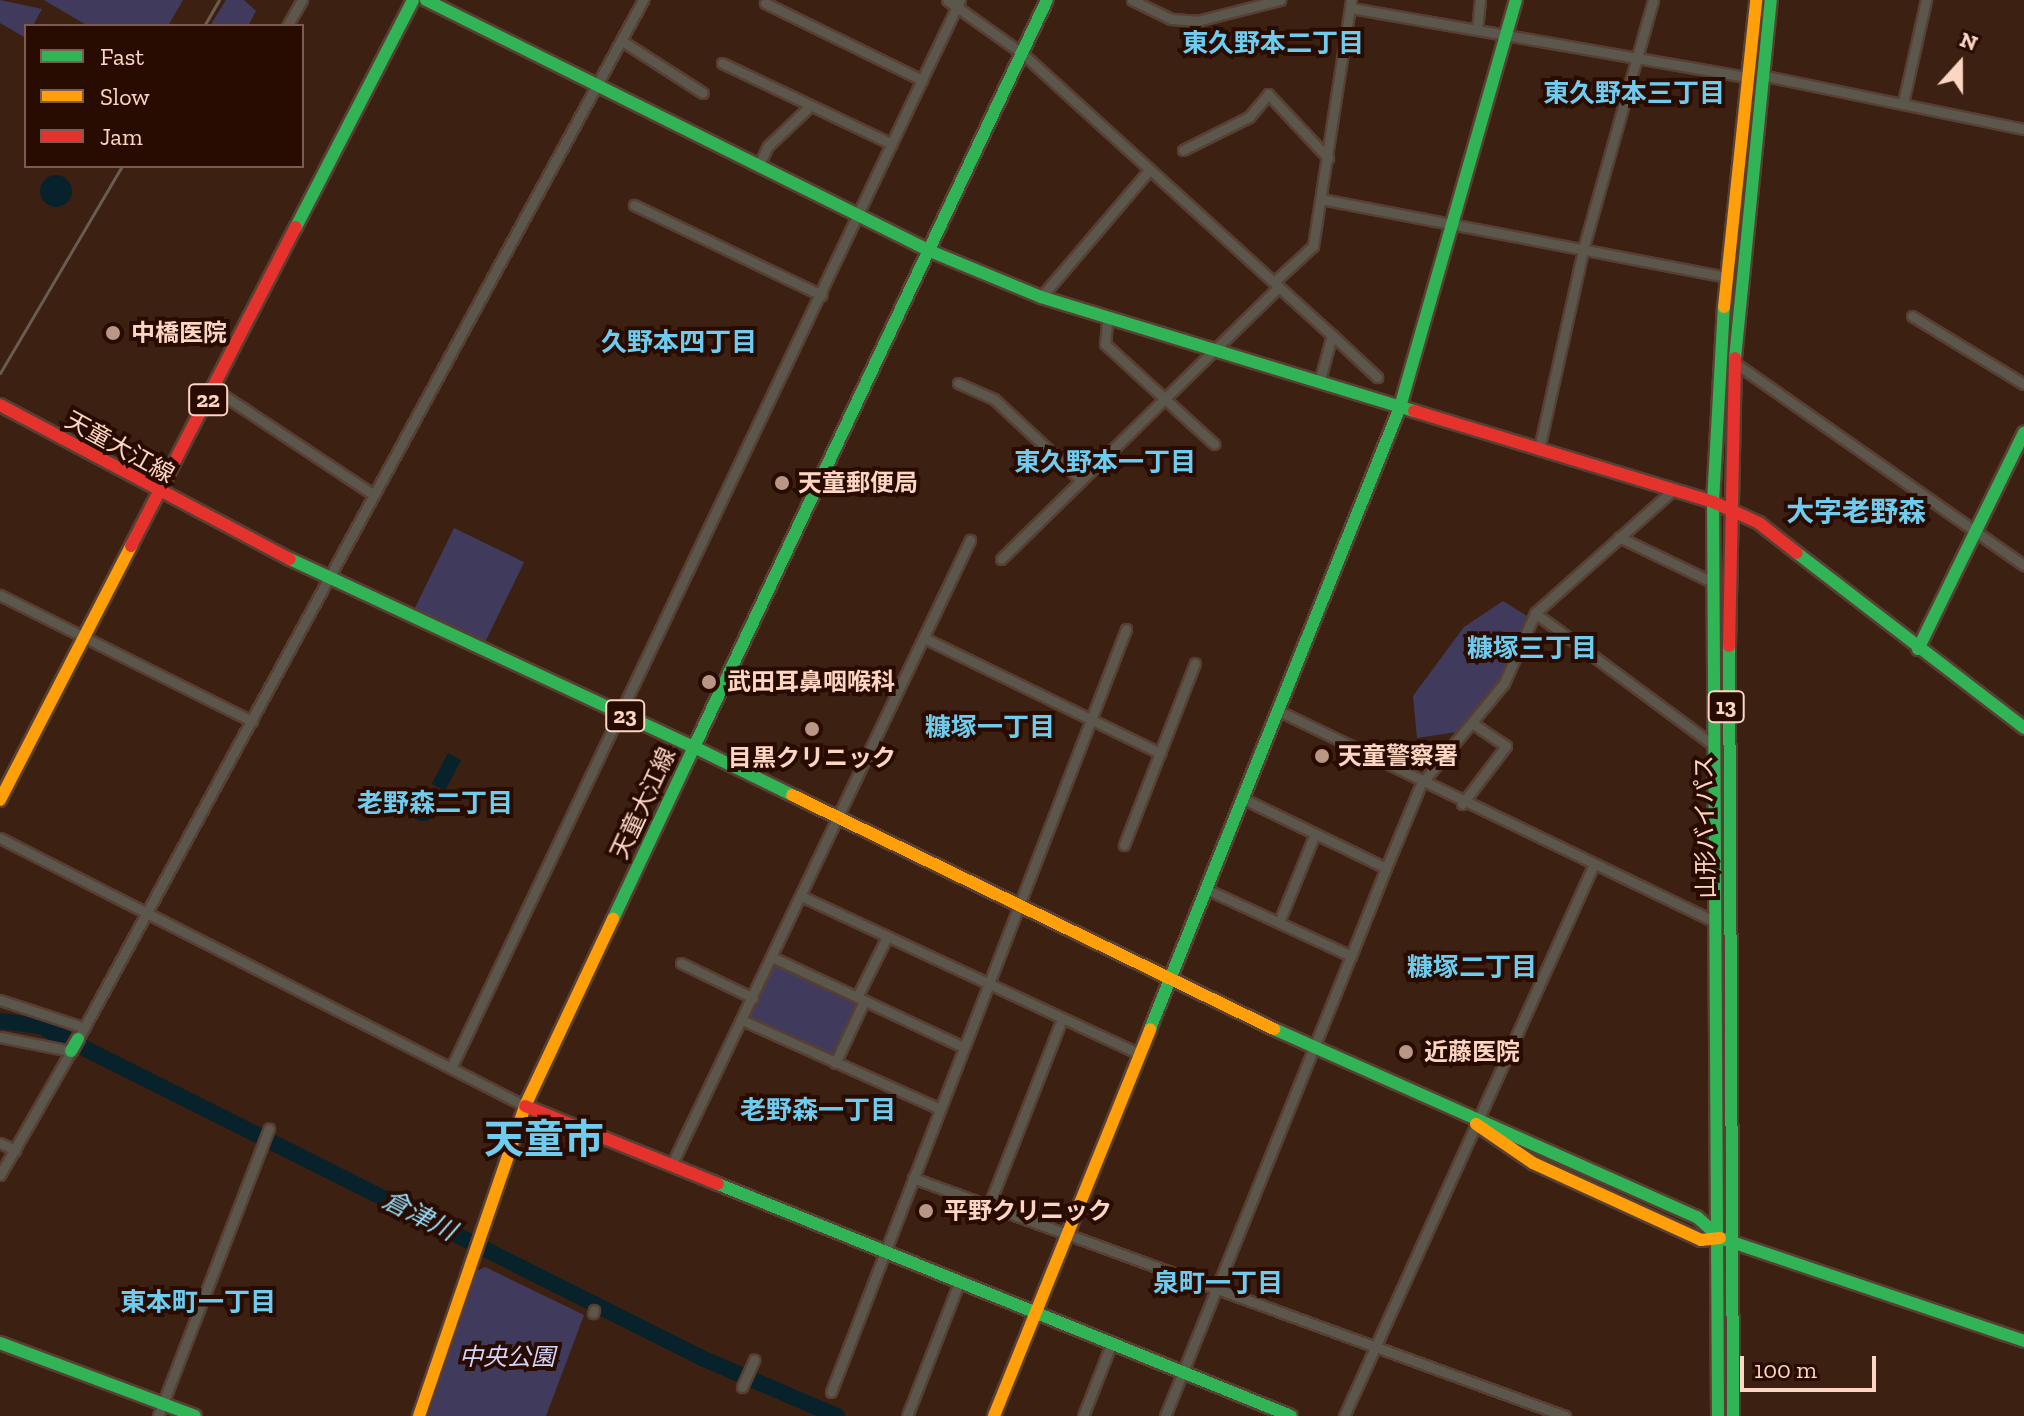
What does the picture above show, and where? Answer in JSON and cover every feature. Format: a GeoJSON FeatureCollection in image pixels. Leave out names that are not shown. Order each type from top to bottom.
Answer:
{"type":"FeatureCollection","features":[{"type":"Feature","properties":{"kind":"main road","name":"22"},"geometry":{"type":"LineString","coordinates":[[0,800],[214,389],[261,284],[413,0]]}},
{"type":"Feature","properties":{"kind":"main road"},"geometry":{"type":"LineString","coordinates":[[426,0],[597,89],[930,251],[1041,297],[1107,322],[1400,407],[1728,508],[1759,523],[2024,728]]}},
{"type":"Feature","properties":{"kind":"main road"},"geometry":{"type":"LineString","coordinates":[[1047,0],[694,747],[1020,903],[1170,982],[1476,1124],[1533,1163],[1701,1240],[1720,1238]]}},
{"type":"Feature","properties":{"kind":"main road"},"geometry":{"type":"LineString","coordinates":[[994,1416],[1400,407],[1516,0]]}},
{"type":"Feature","properties":{"kind":"main road","name":"山形バイパス"},"geometry":{"type":"LineString","coordinates":[[1718,1416],[1720,1238],[1711,743],[1713,502],[1726,277],[1756,0]]}},
{"type":"Feature","properties":{"kind":"main road","name":"山形バイパス"},"geometry":{"type":"LineString","coordinates":[[1733,1416],[1735,1244],[1728,508],[1734,362],[1760,74],[1771,0]]}},
{"type":"Feature","properties":{"kind":"main road","name":"天童大江線"},"geometry":{"type":"LineString","coordinates":[[0,405],[159,494],[694,747],[525,1106],[419,1416]]}},
{"type":"Feature","properties":{"kind":"main road"},"geometry":{"type":"LineString","coordinates":[[1918,649],[2024,433]]}},
{"type":"Feature","properties":{"kind":"main road"},"geometry":{"type":"LineString","coordinates":[[71,1051],[82,1034]]}},
{"type":"Feature","properties":{"kind":"main road"},"geometry":{"type":"LineString","coordinates":[[525,1106],[1036,1310],[1291,1416]]}},
{"type":"Feature","properties":{"kind":"main road"},"geometry":{"type":"LineString","coordinates":[[1476,1124],[1517,1134],[1697,1217],[1720,1238],[1735,1244],[2024,1341]]}},
{"type":"Feature","properties":{"kind":"main road"},"geometry":{"type":"LineString","coordinates":[[0,1343],[160,1410],[195,1416]]}},
{"type":"Feature","properties":{"kind":"street"},"geometry":{"type":"LineString","coordinates":[[288,24],[302,0]]}},
{"type":"Feature","properties":{"kind":"street"},"geometry":{"type":"LineString","coordinates":[[0,1000],[82,1034],[643,0]]}},
{"type":"Feature","properties":{"kind":"street"},"geometry":{"type":"LineString","coordinates":[[947,0],[958,4],[1023,54],[1377,377]]}},
{"type":"Feature","properties":{"kind":"street"},"geometry":{"type":"LineString","coordinates":[[1132,0],[1171,19],[1197,21],[1280,0]]}},
{"type":"Feature","properties":{"kind":"street"},"geometry":{"type":"LineString","coordinates":[[1477,29],[1480,0]]}},
{"type":"Feature","properties":{"kind":"street"},"geometry":{"type":"LineString","coordinates":[[1539,449],[1584,246],[1639,59],[1653,0]]}},
{"type":"Feature","properties":{"kind":"street"},"geometry":{"type":"LineString","coordinates":[[1903,103],[1926,0]]}},
{"type":"Feature","properties":{"kind":"street"},"geometry":{"type":"LineString","coordinates":[[765,3],[922,80]]}},
{"type":"Feature","properties":{"kind":"street"},"geometry":{"type":"LineString","coordinates":[[451,1068],[958,4]]}},
{"type":"Feature","properties":{"kind":"street"},"geometry":{"type":"LineString","coordinates":[[1001,559],[1210,353],[1313,246],[1351,4],[1746,77]]}},
{"type":"Feature","properties":{"kind":"street"},"geometry":{"type":"LineString","coordinates":[[622,41],[703,93]]}},
{"type":"Feature","properties":{"kind":"street"},"geometry":{"type":"LineString","coordinates":[[722,63],[892,144]]}},
{"type":"Feature","properties":{"kind":"street"},"geometry":{"type":"LineString","coordinates":[[1760,74],[2024,129]]}},
{"type":"Feature","properties":{"kind":"street"},"geometry":{"type":"LineString","coordinates":[[1183,150],[1249,117],[1268,94],[1328,158]]}},
{"type":"Feature","properties":{"kind":"street"},"geometry":{"type":"LineString","coordinates":[[758,167],[768,146],[810,106]]}},
{"type":"Feature","properties":{"kind":"street"},"geometry":{"type":"LineString","coordinates":[[1041,297],[1149,170]]}},
{"type":"Feature","properties":{"kind":"street"},"geometry":{"type":"LineString","coordinates":[[1321,199],[1584,246],[1726,277]]}},
{"type":"Feature","properties":{"kind":"street"},"geometry":{"type":"LineString","coordinates":[[634,205],[821,295]]}},
{"type":"Feature","properties":{"kind":"street"},"geometry":{"type":"LineString","coordinates":[[1912,316],[2024,384]]}},
{"type":"Feature","properties":{"kind":"street"},"geometry":{"type":"LineString","coordinates":[[1107,322],[1105,344],[1214,444]]}},
{"type":"Feature","properties":{"kind":"street"},"geometry":{"type":"LineString","coordinates":[[1319,383],[1332,335]]}},
{"type":"Feature","properties":{"kind":"street"},"geometry":{"type":"LineString","coordinates":[[1734,362],[2024,565]]}},
{"type":"Feature","properties":{"kind":"street"},"geometry":{"type":"LineString","coordinates":[[958,383],[994,399],[1081,480]]}},
{"type":"Feature","properties":{"kind":"street"},"geometry":{"type":"LineString","coordinates":[[214,389],[374,495]]}},
{"type":"Feature","properties":{"kind":"street"},"geometry":{"type":"LineString","coordinates":[[1165,1416],[1421,784],[1513,668],[1535,613],[1673,490]]}},
{"type":"Feature","properties":{"kind":"street"},"geometry":{"type":"LineString","coordinates":[[1619,537],[1712,582]]}},
{"type":"Feature","properties":{"kind":"street"},"geometry":{"type":"LineString","coordinates":[[671,1166],[970,540]]}},
{"type":"Feature","properties":{"kind":"street"},"geometry":{"type":"LineString","coordinates":[[0,595],[252,721]]}},
{"type":"Feature","properties":{"kind":"street"},"geometry":{"type":"LineString","coordinates":[[1535,613],[1711,743]]}},
{"type":"Feature","properties":{"kind":"street"},"geometry":{"type":"LineString","coordinates":[[831,1392],[1126,629]]}},
{"type":"Feature","properties":{"kind":"street"},"geometry":{"type":"LineString","coordinates":[[924,638],[1160,753]]}},
{"type":"Feature","properties":{"kind":"street"},"geometry":{"type":"LineString","coordinates":[[1124,845],[1195,663]]}},
{"type":"Feature","properties":{"kind":"street"},"geometry":{"type":"LineString","coordinates":[[1279,711],[1462,804],[1715,922]]}},
{"type":"Feature","properties":{"kind":"street"},"geometry":{"type":"LineString","coordinates":[[1462,804],[1506,746],[1472,723]]}},
{"type":"Feature","properties":{"kind":"street"},"geometry":{"type":"LineString","coordinates":[[1242,798],[1386,868]]}},
{"type":"Feature","properties":{"kind":"street"},"geometry":{"type":"LineString","coordinates":[[1279,922],[1315,834]]}},
{"type":"Feature","properties":{"kind":"street"},"geometry":{"type":"LineString","coordinates":[[0,838],[151,909],[525,1106]]}},
{"type":"Feature","properties":{"kind":"street"},"geometry":{"type":"LineString","coordinates":[[1344,1416],[1593,866]]}},
{"type":"Feature","properties":{"kind":"street"},"geometry":{"type":"LineString","coordinates":[[1206,889],[1351,956]]}},
{"type":"Feature","properties":{"kind":"street"},"geometry":{"type":"LineString","coordinates":[[801,896],[1140,1054]]}},
{"type":"Feature","properties":{"kind":"street"},"geometry":{"type":"LineString","coordinates":[[835,1063],[887,937]]}},
{"type":"Feature","properties":{"kind":"street"},"geometry":{"type":"LineString","coordinates":[[772,957],[963,1047]]}},
{"type":"Feature","properties":{"kind":"street"},"geometry":{"type":"LineString","coordinates":[[681,963],[753,998]]}},
{"type":"Feature","properties":{"kind":"street"},"geometry":{"type":"LineString","coordinates":[[989,1205],[1062,1019]]}},
{"type":"Feature","properties":{"kind":"street"},"geometry":{"type":"LineString","coordinates":[[742,1020],[940,1109]]}},
{"type":"Feature","properties":{"kind":"street"},"geometry":{"type":"LineString","coordinates":[[0,1037],[71,1051],[0,1175]]}},
{"type":"Feature","properties":{"kind":"street"},"geometry":{"type":"LineString","coordinates":[[160,1410],[269,1129]]}},
{"type":"Feature","properties":{"kind":"street"},"geometry":{"type":"LineString","coordinates":[[0,1143],[15,1150]]}},
{"type":"Feature","properties":{"kind":"street"},"geometry":{"type":"LineString","coordinates":[[913,1178],[1068,1234],[1214,1292],[1565,1416]]}},
{"type":"Feature","properties":{"kind":"street"},"geometry":{"type":"LineString","coordinates":[[907,1416],[960,1280]]}},
{"type":"Feature","properties":{"kind":"street"},"geometry":{"type":"LineString","coordinates":[[1083,1416],[1112,1342]]}},
{"type":"Feature","properties":{"kind":"street"},"geometry":{"type":"LineString","coordinates":[[742,1387],[754,1360]]}},
{"type":"Feature","properties":{"kind":"green space"},"geometry":{"type":"Polygon","coordinates":[[[0,0],[42,9],[34,24],[24,24],[24,37],[0,23],[0,0]]]}},
{"type":"Feature","properties":{"kind":"green space"},"geometry":{"type":"Polygon","coordinates":[[[44,0],[183,0],[169,24],[85,24],[44,0]]]}},
{"type":"Feature","properties":{"kind":"green space"},"geometry":{"type":"Polygon","coordinates":[[[226,0],[244,0],[256,11],[249,24],[211,24],[226,0]]]}},
{"type":"Feature","properties":{"kind":"green space"},"geometry":{"type":"Polygon","coordinates":[[[454,528],[524,562],[483,646],[413,612],[454,528]]]}},
{"type":"Feature","properties":{"kind":"green space"},"geometry":{"type":"Polygon","coordinates":[[[1503,601],[1527,616],[1500,683],[1457,732],[1417,738],[1413,696],[1464,627],[1503,601]]]}},
{"type":"Feature","properties":{"kind":"green space"},"geometry":{"type":"Polygon","coordinates":[[[773,959],[862,1000],[833,1062],[744,1021],[773,959]]]}},
{"type":"Feature","properties":{"kind":"green space","name":"中央公園"},"geometry":{"type":"Polygon","coordinates":[[[485,1267],[584,1315],[546,1416],[428,1416],[475,1272],[485,1267]]]}},
{"type":"Feature","properties":{"kind":"water"},"geometry":{"type":"Polygon","coordinates":[[[56,175],[68,179],[72,191],[68,203],[56,207],[44,203],[40,191],[44,179],[56,175]]]}},
{"type":"Feature","properties":{"kind":"water"},"geometry":{"type":"Polygon","coordinates":[[[448,753],[461,760],[445,791],[432,784],[448,753]]]}},
{"type":"Feature","properties":{"kind":"water"},"geometry":{"type":"Polygon","coordinates":[[[423,793],[433,797],[437,807],[433,817],[423,821],[413,817],[409,807],[413,797],[423,793]]]}},
{"type":"Feature","properties":{"kind":"waterway","name":"倉津川"},"geometry":{"type":"LineString","coordinates":[[0,1021],[40,1026],[704,1359],[837,1416]]}},
{"type":"Feature","properties":{"kind":"railway"},"geometry":{"type":"LineString","coordinates":[[205,24],[219,0]]}},
{"type":"Feature","properties":{"kind":"railway"},"geometry":{"type":"LineString","coordinates":[[0,373],[121,168]]}},
{"type":"Feature","properties":{"kind":"traffic: fast"},"geometry":{"type":"LineString","coordinates":[[296,227],[413,0]]}},
{"type":"Feature","properties":{"kind":"traffic: fast"},"geometry":{"type":"LineString","coordinates":[[426,0],[930,251],[1041,297],[1414,411]]}},
{"type":"Feature","properties":{"kind":"traffic: fast"},"geometry":{"type":"LineString","coordinates":[[792,795],[694,747],[1047,0]]}},
{"type":"Feature","properties":{"kind":"traffic: fast"},"geometry":{"type":"LineString","coordinates":[[1150,1029],[1400,407],[1516,0]]}},
{"type":"Feature","properties":{"kind":"traffic: fast"},"geometry":{"type":"LineString","coordinates":[[1735,358],[1771,0]]}},
{"type":"Feature","properties":{"kind":"traffic: fast"},"geometry":{"type":"LineString","coordinates":[[1718,1416],[1713,502],[1724,307]]}},
{"type":"Feature","properties":{"kind":"traffic: fast"},"geometry":{"type":"LineString","coordinates":[[1918,649],[2024,433]]}},
{"type":"Feature","properties":{"kind":"traffic: fast"},"geometry":{"type":"LineString","coordinates":[[1797,553],[2024,728]]}},
{"type":"Feature","properties":{"kind":"traffic: fast"},"geometry":{"type":"LineString","coordinates":[[290,559],[694,747],[613,919]]}},
{"type":"Feature","properties":{"kind":"traffic: fast"},"geometry":{"type":"LineString","coordinates":[[1729,646],[1733,1416]]}},
{"type":"Feature","properties":{"kind":"traffic: fast"},"geometry":{"type":"LineString","coordinates":[[1274,1029],[1697,1217],[1720,1238],[2024,1341]]}},
{"type":"Feature","properties":{"kind":"traffic: fast"},"geometry":{"type":"LineString","coordinates":[[71,1051],[78,1039]]}},
{"type":"Feature","properties":{"kind":"traffic: fast"},"geometry":{"type":"LineString","coordinates":[[718,1184],[1291,1416]]}},
{"type":"Feature","properties":{"kind":"traffic: fast"},"geometry":{"type":"LineString","coordinates":[[0,1343],[195,1416]]}},
{"type":"Feature","properties":{"kind":"traffic: slow"},"geometry":{"type":"LineString","coordinates":[[1724,307],[1756,0]]}},
{"type":"Feature","properties":{"kind":"traffic: slow"},"geometry":{"type":"LineString","coordinates":[[0,800],[131,546]]}},
{"type":"Feature","properties":{"kind":"traffic: slow"},"geometry":{"type":"LineString","coordinates":[[792,795],[1274,1029]]}},
{"type":"Feature","properties":{"kind":"traffic: slow"},"geometry":{"type":"LineString","coordinates":[[419,1416],[525,1106],[613,919]]}},
{"type":"Feature","properties":{"kind":"traffic: slow"},"geometry":{"type":"LineString","coordinates":[[994,1416],[1150,1029]]}},
{"type":"Feature","properties":{"kind":"traffic: slow"},"geometry":{"type":"LineString","coordinates":[[1476,1124],[1533,1163],[1701,1240],[1720,1238]]}},
{"type":"Feature","properties":{"kind":"traffic: jam"},"geometry":{"type":"LineString","coordinates":[[131,546],[296,227]]}},
{"type":"Feature","properties":{"kind":"traffic: jam"},"geometry":{"type":"LineString","coordinates":[[1729,646],[1735,358]]}},
{"type":"Feature","properties":{"kind":"traffic: jam"},"geometry":{"type":"LineString","coordinates":[[0,405],[290,559]]}},
{"type":"Feature","properties":{"kind":"traffic: jam"},"geometry":{"type":"LineString","coordinates":[[1414,411],[1713,502],[1759,523],[1797,553]]}},
{"type":"Feature","properties":{"kind":"traffic: jam"},"geometry":{"type":"LineString","coordinates":[[525,1106],[718,1184]]}},
{"type":"Feature","properties":{"kind":"place","name":"中橋医院"},"geometry":{"type":"Point","coordinates":[113,333]}},
{"type":"Feature","properties":{"kind":"place","name":"天童郵便局"},"geometry":{"type":"Point","coordinates":[782,483]}},
{"type":"Feature","properties":{"kind":"place","name":"武田耳鼻咽喉科"},"geometry":{"type":"Point","coordinates":[709,682]}},
{"type":"Feature","properties":{"kind":"place","name":"目黒クリニック"},"geometry":{"type":"Point","coordinates":[812,729]}},
{"type":"Feature","properties":{"kind":"place","name":"天童警察署"},"geometry":{"type":"Point","coordinates":[1322,756]}},
{"type":"Feature","properties":{"kind":"place","name":"近藤医院"},"geometry":{"type":"Point","coordinates":[1406,1052]}},
{"type":"Feature","properties":{"kind":"place","name":"平野クリニック"},"geometry":{"type":"Point","coordinates":[926,1211]}},
{"type":"Feature","properties":{"kind":"district","name":"東久野本二丁目"},"geometry":{"type":"Point","coordinates":[1273,44]}},
{"type":"Feature","properties":{"kind":"district","name":"東久野本三丁目"},"geometry":{"type":"Point","coordinates":[1634,94]}},
{"type":"Feature","properties":{"kind":"district","name":"久野本四丁目"},"geometry":{"type":"Point","coordinates":[679,343]}},
{"type":"Feature","properties":{"kind":"district","name":"東久野本一丁目"},"geometry":{"type":"Point","coordinates":[1105,463]}},
{"type":"Feature","properties":{"kind":"district","name":"大字老野森"},"geometry":{"type":"Point","coordinates":[1856,512]}},
{"type":"Feature","properties":{"kind":"district","name":"糠塚三丁目"},"geometry":{"type":"Point","coordinates":[1532,649]}},
{"type":"Feature","properties":{"kind":"district","name":"糠塚一丁目"},"geometry":{"type":"Point","coordinates":[990,728]}},
{"type":"Feature","properties":{"kind":"district","name":"老野森二丁目"},"geometry":{"type":"Point","coordinates":[435,804]}},
{"type":"Feature","properties":{"kind":"district","name":"糠塚二丁目"},"geometry":{"type":"Point","coordinates":[1472,968]}},
{"type":"Feature","properties":{"kind":"district","name":"老野森一丁目"},"geometry":{"type":"Point","coordinates":[818,1111]}},
{"type":"Feature","properties":{"kind":"district","name":"天童市"},"geometry":{"type":"Point","coordinates":[544,1139]}},
{"type":"Feature","properties":{"kind":"district","name":"泉町一丁目"},"geometry":{"type":"Point","coordinates":[1218,1284]}},
{"type":"Feature","properties":{"kind":"district","name":"東本町一丁目"},"geometry":{"type":"Point","coordinates":[198,1303]}}]}
